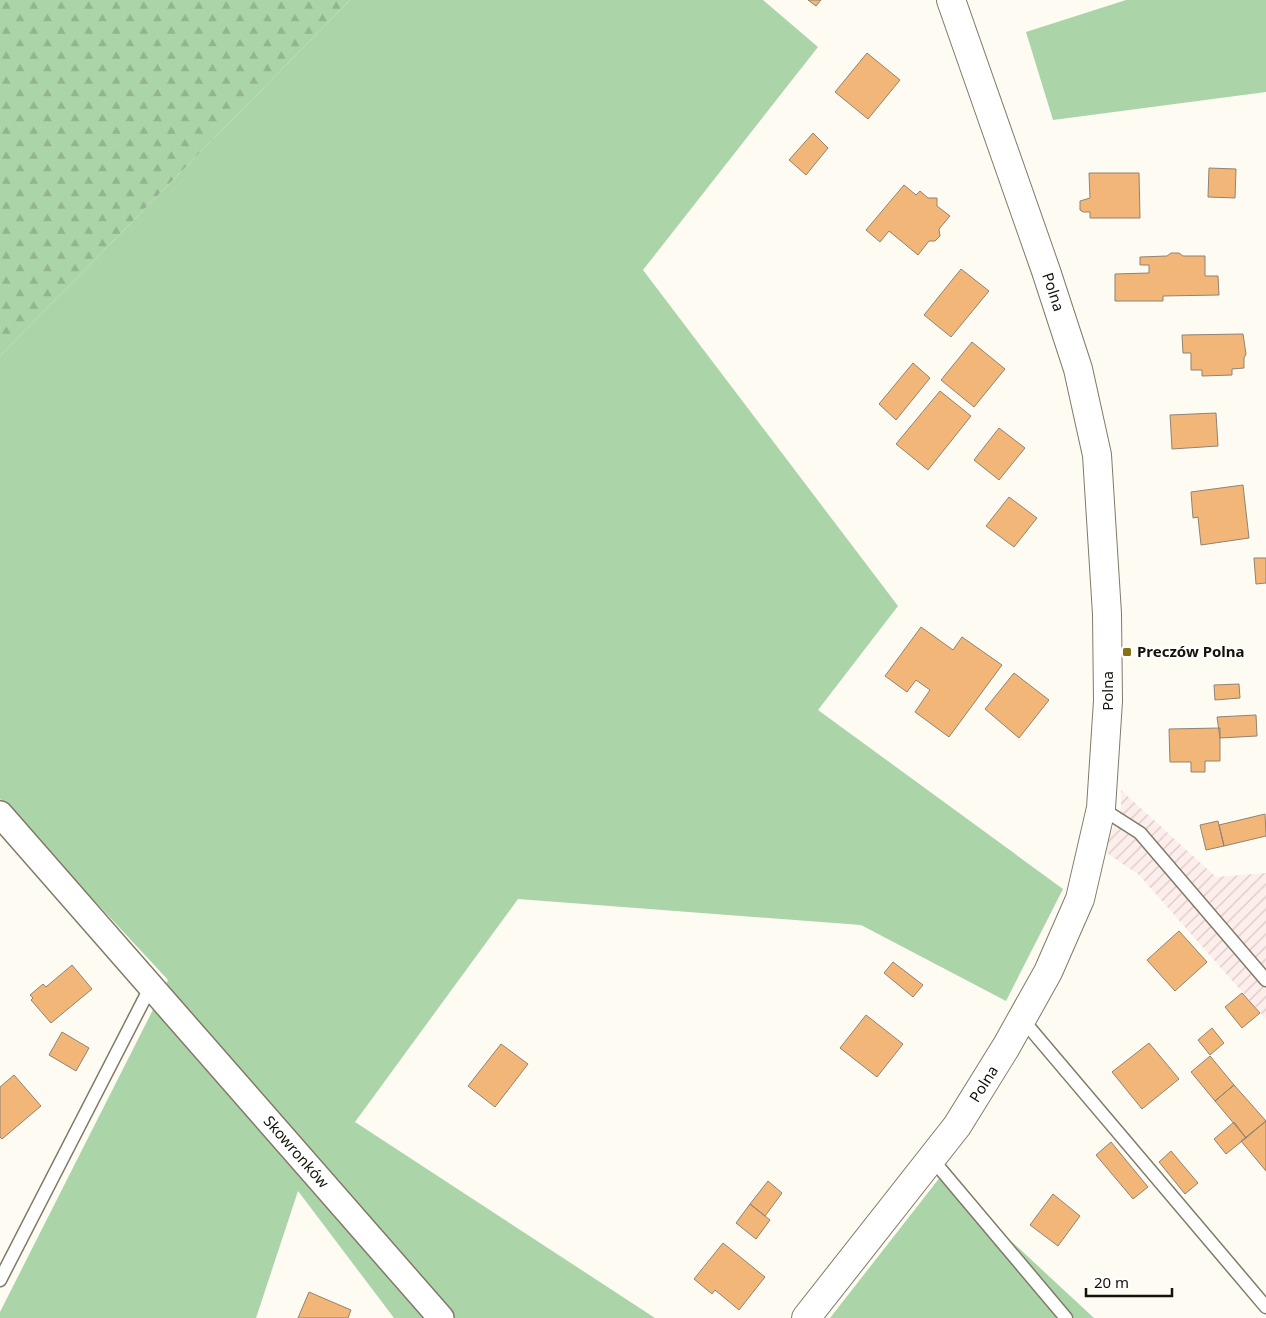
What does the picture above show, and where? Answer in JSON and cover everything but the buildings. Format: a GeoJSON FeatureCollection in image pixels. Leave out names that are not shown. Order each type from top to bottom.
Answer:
{"type":"FeatureCollection","features":[{"type":"Feature","properties":{"kind":"street","name":"Polna"},"geometry":{"type":"LineString","coordinates":[[806,1318],[958,1126],[1022,1020],[1048,972],[1080,899],[1101,808],[1108,701],[1107,614],[1097,455],[1078,369],[952,0]]}},
{"type":"Feature","properties":{"kind":"street","name":"Skowronków"},"geometry":{"type":"LineString","coordinates":[[0,814],[441,1318]]}},
{"type":"Feature","properties":{"kind":"lane"},"geometry":{"type":"LineString","coordinates":[[1101,808],[1140,833],[1266,980]]}},
{"type":"Feature","properties":{"kind":"lane"},"geometry":{"type":"LineString","coordinates":[[0,1280],[151,986]]}},
{"type":"Feature","properties":{"kind":"lane"},"geometry":{"type":"LineString","coordinates":[[1022,1020],[1266,1307]]}},
{"type":"Feature","properties":{"kind":"lane"},"geometry":{"type":"LineString","coordinates":[[932,1159],[1066,1318]]}},
{"type":"Feature","properties":{"kind":"shaded area"},"geometry":{"type":"Polygon","coordinates":[[[1121,790],[1216,877],[1266,873],[1266,1019],[1139,875],[1104,851],[1121,808],[1121,790]]]}},
{"type":"Feature","properties":{"kind":"green space"},"geometry":{"type":"Polygon","coordinates":[[[0,0],[350,0],[0,356],[0,0]]]}},
{"type":"Feature","properties":{"kind":"green space"},"geometry":{"type":"Polygon","coordinates":[[[350,0],[763,0],[818,47],[643,270],[898,606],[818,710],[1063,889],[1006,1001],[861,925],[518,899],[355,1122],[655,1318],[394,1318],[298,1191],[256,1318],[0,1318],[0,1312],[168,980],[0,799],[0,356],[350,0]]]}},
{"type":"Feature","properties":{"kind":"green space"},"geometry":{"type":"Polygon","coordinates":[[[1126,0],[1266,0],[1266,92],[1053,120],[1026,32],[1126,0]]]}},
{"type":"Feature","properties":{"kind":"green space"},"geometry":{"type":"Polygon","coordinates":[[[941,1176],[1094,1318],[830,1318],[941,1176]]]}},
{"type":"Feature","properties":{"kind":"place","name":"Preczów Polna"},"geometry":{"type":"Point","coordinates":[1127,652]}}]}
